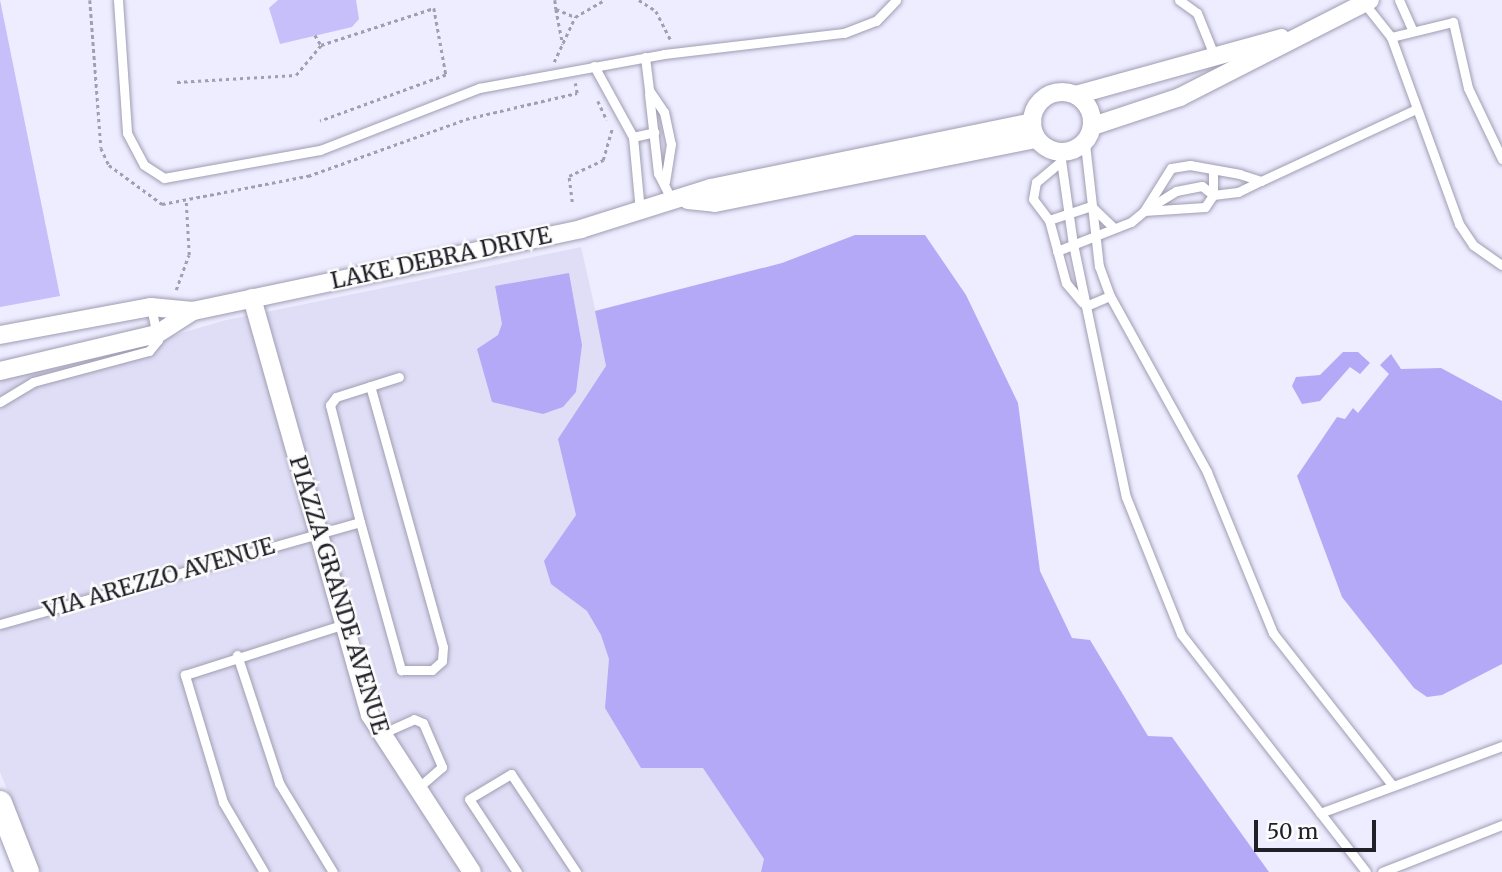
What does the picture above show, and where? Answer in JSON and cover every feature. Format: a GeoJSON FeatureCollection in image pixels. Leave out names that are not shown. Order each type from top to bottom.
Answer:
{"type":"FeatureCollection","features":[{"type":"Feature","properties":{"kind":"street"},"geometry":{"type":"LineString","coordinates":[[1093,126],[1221,78],[1367,2]]}},
{"type":"Feature","properties":{"kind":"street"},"geometry":{"type":"LineString","coordinates":[[1076,95],[1090,110],[1093,126],[1085,144],[1059,158],[1034,130],[1050,94],[1076,95],[1214,55],[1308,32]]}},
{"type":"Feature","properties":{"kind":"street"},"geometry":{"type":"LineString","coordinates":[[1214,55],[1221,78]]}},
{"type":"Feature","properties":{"kind":"street","name":"LAKE DEBRA DRIVE"},"geometry":{"type":"LineString","coordinates":[[0,335],[151,307],[193,311],[681,202],[715,203],[1034,130]]}},
{"type":"Feature","properties":{"kind":"street","name":"PIAZZA GRANDE AVENUE"},"geometry":{"type":"LineString","coordinates":[[252,298],[318,533],[379,735],[472,872]]}},
{"type":"Feature","properties":{"kind":"street","name":"LAKE DEBRA DRIVE"},"geometry":{"type":"LineString","coordinates":[[0,370],[157,334],[193,311]]}},
{"type":"Feature","properties":{"kind":"street"},"geometry":{"type":"LineString","coordinates":[[50,326],[55,358]]}},
{"type":"Feature","properties":{"kind":"street"},"geometry":{"type":"LineString","coordinates":[[0,803],[27,872]]}},
{"type":"Feature","properties":{"kind":"lane"},"geometry":{"type":"LineString","coordinates":[[118,0],[127,133],[144,165],[163,178],[320,150],[478,88],[677,52],[844,33],[876,22],[896,0]]}},
{"type":"Feature","properties":{"kind":"lane"},"geometry":{"type":"LineString","coordinates":[[1179,0],[1197,13],[1214,55]]}},
{"type":"Feature","properties":{"kind":"lane"},"geometry":{"type":"LineString","coordinates":[[1399,0],[1412,29]]}},
{"type":"Feature","properties":{"kind":"lane"},"geometry":{"type":"LineString","coordinates":[[1367,2],[1391,37],[1459,224],[1473,245],[1502,265]]}},
{"type":"Feature","properties":{"kind":"lane"},"geometry":{"type":"LineString","coordinates":[[1391,37],[1412,29],[1453,22],[1468,88],[1502,159]]}},
{"type":"Feature","properties":{"kind":"lane"},"geometry":{"type":"LineString","coordinates":[[645,57],[654,132],[665,183],[681,202]]}},
{"type":"Feature","properties":{"kind":"lane"},"geometry":{"type":"LineString","coordinates":[[594,66],[633,137],[640,213]]}},
{"type":"Feature","properties":{"kind":"lane"},"geometry":{"type":"LineString","coordinates":[[649,90],[664,112],[671,144],[665,183]]}},
{"type":"Feature","properties":{"kind":"lane"},"geometry":{"type":"LineString","coordinates":[[1213,195],[1261,181],[1416,109]]}},
{"type":"Feature","properties":{"kind":"lane"},"geometry":{"type":"LineString","coordinates":[[633,137],[654,132]]}},
{"type":"Feature","properties":{"kind":"lane"},"geometry":{"type":"LineString","coordinates":[[1085,144],[1091,206],[1110,296],[1207,472],[1273,633],[1393,786]]}},
{"type":"Feature","properties":{"kind":"lane"},"geometry":{"type":"LineString","coordinates":[[1059,158],[1073,244],[1126,496],[1181,634],[1366,872]]}},
{"type":"Feature","properties":{"kind":"lane"},"geometry":{"type":"LineString","coordinates":[[1059,158],[1035,182],[1033,199],[1049,220],[1066,283],[1086,306]]}},
{"type":"Feature","properties":{"kind":"lane"},"geometry":{"type":"LineString","coordinates":[[1144,211],[1171,168],[1213,170],[1261,181]]}},
{"type":"Feature","properties":{"kind":"lane"},"geometry":{"type":"LineString","coordinates":[[1144,211],[1205,207],[1213,195],[1213,170]]}},
{"type":"Feature","properties":{"kind":"lane"},"geometry":{"type":"LineString","coordinates":[[1057,251],[1144,211],[1176,191],[1202,186],[1213,195]]}},
{"type":"Feature","properties":{"kind":"lane"},"geometry":{"type":"LineString","coordinates":[[1049,220],[1091,206]]}},
{"type":"Feature","properties":{"kind":"lane"},"geometry":{"type":"LineString","coordinates":[[1091,206],[1112,227]]}},
{"type":"Feature","properties":{"kind":"lane"},"geometry":{"type":"LineString","coordinates":[[1086,306],[1110,296]]}},
{"type":"Feature","properties":{"kind":"lane"},"geometry":{"type":"LineString","coordinates":[[0,402],[33,383],[149,351],[157,334],[151,307]]}},
{"type":"Feature","properties":{"kind":"lane"},"geometry":{"type":"LineString","coordinates":[[370,386],[443,647],[442,661],[432,670],[401,670],[330,405],[370,386],[399,377]]}},
{"type":"Feature","properties":{"kind":"lane","name":"VIA AREZZO AVENUE"},"geometry":{"type":"LineString","coordinates":[[0,624],[360,522]]}},
{"type":"Feature","properties":{"kind":"lane"},"geometry":{"type":"LineString","coordinates":[[264,872],[223,802],[185,681],[189,669],[345,624]]}},
{"type":"Feature","properties":{"kind":"lane"},"geometry":{"type":"LineString","coordinates":[[237,655],[279,783],[333,872]]}},
{"type":"Feature","properties":{"kind":"lane"},"geometry":{"type":"LineString","coordinates":[[379,735],[414,719],[422,723],[442,767],[416,790]]}},
{"type":"Feature","properties":{"kind":"lane"},"geometry":{"type":"LineString","coordinates":[[1320,813],[1502,746]]}},
{"type":"Feature","properties":{"kind":"lane"},"geometry":{"type":"LineString","coordinates":[[517,872],[469,799],[511,774],[576,872]]}},
{"type":"Feature","properties":{"kind":"lane"},"geometry":{"type":"LineString","coordinates":[[1381,872],[1502,825]]}},
{"type":"Feature","properties":{"kind":"path"},"geometry":{"type":"LineString","coordinates":[[90,0],[101,148],[108,165],[162,204],[186,202],[308,176],[466,120],[577,93],[573,70]]}},
{"type":"Feature","properties":{"kind":"path"},"geometry":{"type":"LineString","coordinates":[[555,0],[563,44]]}},
{"type":"Feature","properties":{"kind":"path"},"geometry":{"type":"LineString","coordinates":[[548,75],[575,17],[604,0]]}},
{"type":"Feature","properties":{"kind":"path"},"geometry":{"type":"LineString","coordinates":[[639,0],[656,11],[677,52]]}},
{"type":"Feature","properties":{"kind":"path"},"geometry":{"type":"LineString","coordinates":[[177,82],[296,75],[321,45],[434,8],[446,75],[320,121]]}},
{"type":"Feature","properties":{"kind":"path"},"geometry":{"type":"LineString","coordinates":[[556,9],[575,17]]}},
{"type":"Feature","properties":{"kind":"path"},"geometry":{"type":"LineString","coordinates":[[315,35],[321,45]]}},
{"type":"Feature","properties":{"kind":"path"},"geometry":{"type":"LineString","coordinates":[[572,202],[569,176],[603,160],[612,143],[612,128],[598,105],[606,85]]}},
{"type":"Feature","properties":{"kind":"path"},"geometry":{"type":"LineString","coordinates":[[176,290],[189,255],[186,202]]}},
{"type":"Feature","properties":{"kind":"shaded area"},"geometry":{"type":"Polygon","coordinates":[[[0,0],[60,296],[0,307],[0,0]]]}},
{"type":"Feature","properties":{"kind":"shaded area"},"geometry":{"type":"Polygon","coordinates":[[[278,0],[356,0],[359,19],[352,27],[280,44],[269,8],[278,0]]]}},
{"type":"Feature","properties":{"kind":"shaded area"},"geometry":{"type":"Polygon","coordinates":[[[855,235],[925,235],[966,295],[1018,403],[1040,571],[1072,638],[1090,640],[1148,736],[1172,737],[1269,872],[761,872],[764,859],[703,768],[641,768],[605,708],[609,659],[601,635],[587,611],[551,584],[544,561],[576,515],[558,439],[606,366],[595,311],[782,263],[855,235]]]}},
{"type":"Feature","properties":{"kind":"shaded area"},"geometry":{"type":"Polygon","coordinates":[[[581,247],[596,313],[859,872],[41,872],[0,772],[0,379],[75,365],[222,321],[581,247]]]}},
{"type":"Feature","properties":{"kind":"shaded area"},"geometry":{"type":"Polygon","coordinates":[[[569,273],[582,345],[576,392],[563,407],[543,414],[492,402],[477,349],[498,335],[502,324],[495,286],[569,273]]]}},
{"type":"Feature","properties":{"kind":"shaded area"},"geometry":{"type":"Polygon","coordinates":[[[1343,352],[1358,352],[1370,363],[1360,374],[1350,367],[1320,401],[1302,404],[1292,386],[1296,377],[1320,375],[1343,352]]]}},
{"type":"Feature","properties":{"kind":"shaded area"},"geometry":{"type":"Polygon","coordinates":[[[1391,354],[1401,369],[1441,368],[1502,401],[1502,664],[1442,695],[1427,697],[1414,688],[1342,597],[1297,476],[1337,417],[1345,419],[1353,408],[1358,413],[1389,374],[1380,365],[1391,354]]]}}]}
